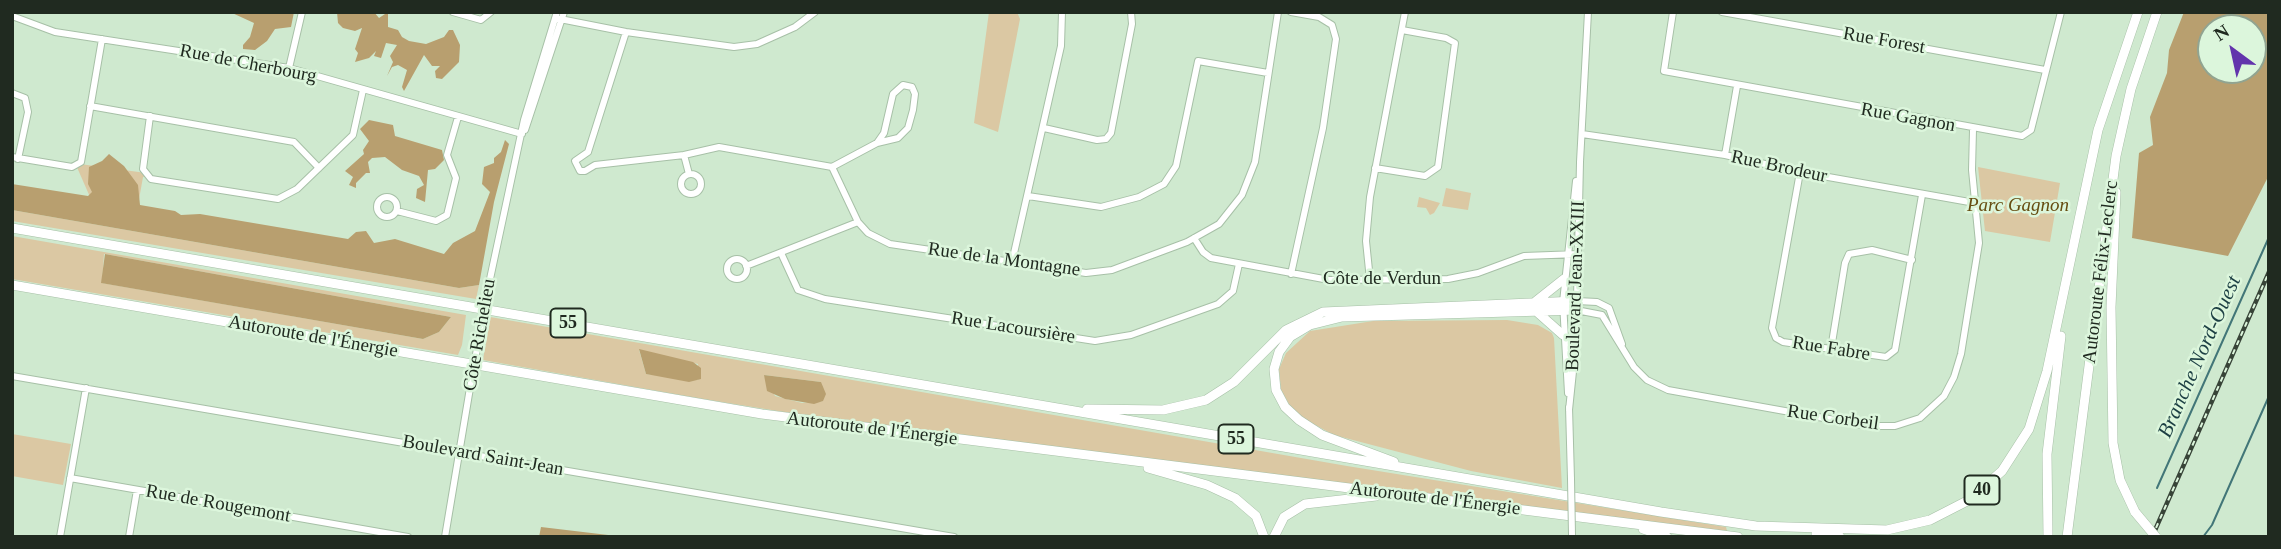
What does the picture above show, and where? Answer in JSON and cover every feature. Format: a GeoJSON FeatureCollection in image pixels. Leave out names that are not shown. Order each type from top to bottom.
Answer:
{"type":"FeatureCollection","features":[{"type":"Feature","properties":{"kind":"highway","name":"Autoroute Félix-Leclerc"},"geometry":{"type":"LineString","coordinates":[[1412,469],[1756,526],[1894,529],[1942,516],[1974,497],[2006,466],[2031,425],[2066,289],[2098,130],[2137,12]]}},
{"type":"Feature","properties":{"kind":"highway","name":"Autoroute Félix-Leclerc"},"geometry":{"type":"LineString","coordinates":[[2067,537],[2119,138],[2133,82],[2157,12]]}},
{"type":"Feature","properties":{"kind":"highway"},"geometry":{"type":"LineString","coordinates":[[2119,138],[2112,252],[2113,436],[2119,475],[2135,512],[2155,537]]}},
{"type":"Feature","properties":{"kind":"highway","name":"Autoroute de l'Énergie"},"geometry":{"type":"LineString","coordinates":[[12,228],[1412,469]]}},
{"type":"Feature","properties":{"kind":"highway"},"geometry":{"type":"LineString","coordinates":[[1412,469],[1322,435],[1294,416],[1280,398],[1274,380],[1275,363],[1284,343],[1305,327],[1337,318],[1536,306],[1564,279]]}},
{"type":"Feature","properties":{"kind":"highway","name":"Autoroute de l'Énergie"},"geometry":{"type":"LineString","coordinates":[[12,285],[762,414],[1738,537]]}},
{"type":"Feature","properties":{"kind":"highway"},"geometry":{"type":"LineString","coordinates":[[2048,537],[2047,454],[2066,289]]}},
{"type":"Feature","properties":{"kind":"highway"},"geometry":{"type":"LineString","coordinates":[[1536,306],[1563,335]]}},
{"type":"Feature","properties":{"kind":"highway"},"geometry":{"type":"LineString","coordinates":[[1060,408],[1150,410],[1202,401],[1234,382],[1289,327],[1323,312],[1577,306]]}},
{"type":"Feature","properties":{"kind":"highway"},"geometry":{"type":"LineString","coordinates":[[2073,537],[2086,391]]}},
{"type":"Feature","properties":{"kind":"highway"},"geometry":{"type":"LineString","coordinates":[[1122,460],[1207,485],[1231,495],[1255,515],[1264,537]]}},
{"type":"Feature","properties":{"kind":"highway"},"geometry":{"type":"LineString","coordinates":[[1274,537],[1286,515],[1305,504],[1392,494]]}},
{"type":"Feature","properties":{"kind":"highway"},"geometry":{"type":"LineString","coordinates":[[1625,523],[1667,537]]}},
{"type":"Feature","properties":{"kind":"highway","name":"55"},"geometry":{"type":"LineString","coordinates":[[1756,526],[1840,537]]}},
{"type":"Feature","properties":{"kind":"street"},"geometry":{"type":"LineString","coordinates":[[289,68],[302,12]]}},
{"type":"Feature","properties":{"kind":"street"},"geometry":{"type":"LineString","coordinates":[[453,12],[481,20],[491,12]]}},
{"type":"Feature","properties":{"kind":"street"},"geometry":{"type":"LineString","coordinates":[[1012,262],[1062,38],[1062,12]]}},
{"type":"Feature","properties":{"kind":"street"},"geometry":{"type":"LineString","coordinates":[[1044,128],[1097,140],[1106,139],[1111,133],[1132,24],[1131,12]]}},
{"type":"Feature","properties":{"kind":"street","name":"Rue de la Montagne"},"geometry":{"type":"LineString","coordinates":[[832,167],[858,222],[868,233],[890,244],[1086,273],[1112,270],[1194,238],[1219,224],[1242,195],[1255,162],[1278,12]]}},
{"type":"Feature","properties":{"kind":"street"},"geometry":{"type":"LineString","coordinates":[[1291,274],[1324,128],[1336,40],[1332,25],[1319,17],[1292,12]]}},
{"type":"Feature","properties":{"kind":"street"},"geometry":{"type":"LineString","coordinates":[[1370,280],[1366,240],[1375,168],[1405,12]]}},
{"type":"Feature","properties":{"kind":"street","name":"Boulevard Jean-XXIII"},"geometry":{"type":"LineString","coordinates":[[1569,410],[1577,306],[1580,162],[1588,12]]}},
{"type":"Feature","properties":{"kind":"street","name":"Rue Gagnon"},"geometry":{"type":"LineString","coordinates":[[1673,12],[1664,71],[1973,130],[2022,136],[2031,130],[2061,12]]}},
{"type":"Feature","properties":{"kind":"street","name":"Rue Forest"},"geometry":{"type":"LineString","coordinates":[[1723,12],[2045,70]]}},
{"type":"Feature","properties":{"kind":"street"},"geometry":{"type":"LineString","coordinates":[[559,15],[626,32],[734,47],[757,44],[795,27],[814,13]]}},
{"type":"Feature","properties":{"kind":"street","name":"Côte Richelieu"},"geometry":{"type":"LineString","coordinates":[[445,537],[487,293],[522,134],[559,15]]}},
{"type":"Feature","properties":{"kind":"street","name":"Rue de Cherbourg"},"geometry":{"type":"LineString","coordinates":[[12,16],[55,32],[289,68],[522,134]]}},
{"type":"Feature","properties":{"kind":"street"},"geometry":{"type":"LineString","coordinates":[[1375,168],[1425,176],[1438,167],[1455,43],[1446,38],[1402,30]]}},
{"type":"Feature","properties":{"kind":"street"},"geometry":{"type":"LineString","coordinates":[[626,32],[588,152],[577,158],[576,166],[585,171],[595,165],[684,155],[719,148],[832,167],[877,143],[898,138],[908,128],[914,102],[912,87],[903,85],[893,94],[884,133],[877,143]]}},
{"type":"Feature","properties":{"kind":"street"},"geometry":{"type":"LineString","coordinates":[[12,93],[25,98],[28,112],[15,158],[72,167],[79,163],[102,39]]}},
{"type":"Feature","properties":{"kind":"street"},"geometry":{"type":"LineString","coordinates":[[1028,196],[1101,207],[1139,197],[1164,184],[1176,166],[1198,61],[1268,73]]}},
{"type":"Feature","properties":{"kind":"street"},"geometry":{"type":"LineString","coordinates":[[1725,155],[1737,86]]}},
{"type":"Feature","properties":{"kind":"street"},"geometry":{"type":"LineString","coordinates":[[150,116],[143,169],[151,179],[278,199],[297,189],[353,135],[363,90]]}},
{"type":"Feature","properties":{"kind":"street"},"geometry":{"type":"LineString","coordinates":[[90,106],[294,142],[319,168]]}},
{"type":"Feature","properties":{"kind":"street"},"geometry":{"type":"LineString","coordinates":[[397,211],[436,221],[447,215],[456,187],[447,151],[458,117]]}},
{"type":"Feature","properties":{"kind":"street","name":"Rue Corbeil"},"geometry":{"type":"LineString","coordinates":[[1577,306],[1597,302],[1609,308],[1624,353],[1643,377],[1674,392],[1868,426],[1895,426],[1920,418],[1944,396],[1960,359],[1979,243],[1973,130]]}},
{"type":"Feature","properties":{"kind":"street","name":"Rue Brodeur"},"geometry":{"type":"LineString","coordinates":[[1582,134],[1725,155],[1800,172],[1975,203]]}},
{"type":"Feature","properties":{"kind":"street"},"geometry":{"type":"LineString","coordinates":[[588,152],[595,165]]}},
{"type":"Feature","properties":{"kind":"street"},"geometry":{"type":"LineString","coordinates":[[684,155],[689,174]]}},
{"type":"Feature","properties":{"kind":"street","name":"Boulevard Jean-XXIII"},"geometry":{"type":"LineString","coordinates":[[1572,536],[1569,410],[1562,306],[1566,254],[1580,162]]}},
{"type":"Feature","properties":{"kind":"street","name":"Rue Fabre"},"geometry":{"type":"LineString","coordinates":[[1800,172],[1772,328],[1776,338],[1783,342],[1886,357],[1895,351],[1922,195]]}},
{"type":"Feature","properties":{"kind":"street"},"geometry":{"type":"LineString","coordinates":[[746,266],[858,222]]}},
{"type":"Feature","properties":{"kind":"street","name":"Côte de Verdun"},"geometry":{"type":"LineString","coordinates":[[1194,238],[1207,256],[1317,279],[1456,278],[1524,256],[1578,254]]}},
{"type":"Feature","properties":{"kind":"street"},"geometry":{"type":"LineString","coordinates":[[1831,349],[1844,263],[1849,254],[1872,250],[1912,260]]}},
{"type":"Feature","properties":{"kind":"street","name":"Rue Lacoursière"},"geometry":{"type":"LineString","coordinates":[[781,253],[798,290],[825,299],[1095,341],[1131,335],[1218,304],[1233,290],[1239,264]]}},
{"type":"Feature","properties":{"kind":"street","name":"Boulevard Saint-Jean"},"geometry":{"type":"LineString","coordinates":[[12,376],[954,537]]}},
{"type":"Feature","properties":{"kind":"street"},"geometry":{"type":"LineString","coordinates":[[60,537],[86,388]]}},
{"type":"Feature","properties":{"kind":"street","name":"Rue de Rougemont"},"geometry":{"type":"LineString","coordinates":[[70,478],[374,534],[408,537]]}},
{"type":"Feature","properties":{"kind":"street"},"geometry":{"type":"LineString","coordinates":[[129,537],[137,490]]}},
{"type":"Feature","properties":{"kind":"green space"},"geometry":{"type":"Polygon","coordinates":[[[989,12],[1017,12],[1020,19],[998,132],[974,123],[989,12]]]}},
{"type":"Feature","properties":{"kind":"green space"},"geometry":{"type":"Polygon","coordinates":[[[76,165],[146,173],[149,176],[143,177],[138,205],[90,197],[76,165]]]}},
{"type":"Feature","properties":{"kind":"green space","name":"Parc Gagnon"},"geometry":{"type":"Polygon","coordinates":[[[1978,167],[2060,183],[2050,242],[1985,231],[1978,167]]]}},
{"type":"Feature","properties":{"kind":"green space"},"geometry":{"type":"Polygon","coordinates":[[[1446,188],[1471,193],[1468,210],[1442,206],[1446,188]]]}},
{"type":"Feature","properties":{"kind":"green space"},"geometry":{"type":"Polygon","coordinates":[[[1419,197],[1440,203],[1434,213],[1430,215],[1426,208],[1417,207],[1419,197]]]}},
{"type":"Feature","properties":{"kind":"green space"},"geometry":{"type":"Polygon","coordinates":[[[12,210],[459,288],[479,285],[476,299],[12,221],[12,210]]]}},
{"type":"Feature","properties":{"kind":"green space"},"geometry":{"type":"Polygon","coordinates":[[[12,236],[466,315],[458,355],[12,279],[12,236]],[[104,254],[102,283],[423,339],[439,332],[451,317],[104,254]]]}},
{"type":"Feature","properties":{"kind":"green space"},"geometry":{"type":"Polygon","coordinates":[[[490,317],[1347,466],[1726,527],[1727,531],[815,417],[483,360],[490,317]],[[639,350],[646,374],[698,380],[698,364],[639,350]],[[764,375],[775,396],[802,403],[823,401],[821,382],[764,375]]]}},
{"type":"Feature","properties":{"kind":"green space"},"geometry":{"type":"Polygon","coordinates":[[[1507,320],[1538,325],[1552,333],[1554,338],[1562,488],[1471,471],[1334,435],[1304,419],[1290,406],[1281,390],[1279,369],[1286,353],[1310,331],[1373,321],[1507,320]]]}},
{"type":"Feature","properties":{"kind":"green space"},"geometry":{"type":"Polygon","coordinates":[[[12,434],[71,444],[63,485],[12,476],[12,434]]]}},
{"type":"Feature","properties":{"kind":"shaded area"},"geometry":{"type":"Polygon","coordinates":[[[230,12],[294,12],[291,27],[275,29],[267,41],[255,50],[243,49],[254,23],[230,12]]]}},
{"type":"Feature","properties":{"kind":"shaded area"},"geometry":{"type":"Polygon","coordinates":[[[337,12],[374,12],[379,18],[388,12],[388,27],[398,30],[402,37],[409,41],[426,44],[453,30],[460,45],[459,62],[442,79],[436,78],[435,71],[440,66],[432,66],[424,55],[404,91],[402,87],[407,70],[398,65],[392,67],[387,76],[393,62],[390,56],[397,45],[386,43],[381,58],[374,56],[376,51],[369,58],[355,62],[358,53],[355,49],[362,28],[355,31],[343,28],[338,23],[337,12]]]}},
{"type":"Feature","properties":{"kind":"shaded area"},"geometry":{"type":"Polygon","coordinates":[[[2184,12],[2269,12],[2269,175],[2228,256],[2132,238],[2139,153],[2153,145],[2150,117],[2167,73],[2169,50],[2184,12]]]}},
{"type":"Feature","properties":{"kind":"shaded area"},"geometry":{"type":"Polygon","coordinates":[[[369,120],[393,125],[395,136],[442,150],[444,160],[435,169],[428,170],[425,202],[416,198],[417,189],[424,185],[419,176],[402,170],[385,157],[372,158],[368,162],[370,173],[366,173],[356,183],[356,188],[349,185],[353,177],[345,171],[364,154],[363,150],[369,141],[360,129],[369,120]]]}},
{"type":"Feature","properties":{"kind":"shaded area"},"geometry":{"type":"Polygon","coordinates":[[[505,140],[509,144],[494,202],[479,285],[459,288],[12,210],[12,184],[88,196],[92,192],[88,184],[89,167],[109,154],[124,166],[138,185],[140,205],[175,211],[181,215],[200,214],[348,239],[356,232],[366,231],[374,243],[395,239],[444,254],[453,243],[475,231],[490,192],[482,184],[484,167],[494,163],[494,158],[501,152],[505,140]]]}},
{"type":"Feature","properties":{"kind":"shaded area"},"geometry":{"type":"Polygon","coordinates":[[[105,254],[451,317],[439,332],[423,339],[101,283],[105,254]]]}},
{"type":"Feature","properties":{"kind":"shaded area"},"geometry":{"type":"Polygon","coordinates":[[[639,349],[693,362],[701,368],[701,379],[689,382],[646,374],[639,349]]]}},
{"type":"Feature","properties":{"kind":"shaded area"},"geometry":{"type":"Polygon","coordinates":[[[764,375],[821,382],[826,394],[823,401],[814,404],[785,399],[767,391],[764,375]]]}},
{"type":"Feature","properties":{"kind":"shaded area"},"geometry":{"type":"Polygon","coordinates":[[[541,527],[625,537],[539,537],[541,527]]]}},
{"type":"Feature","properties":{"kind":"waterway","name":"Branche Nord-Ouest"},"geometry":{"type":"LineString","coordinates":[[2157,488],[2269,237]]}},
{"type":"Feature","properties":{"kind":"waterway"},"geometry":{"type":"LineString","coordinates":[[2203,537],[2212,525],[2269,396]]}},
{"type":"Feature","properties":{"kind":"railway"},"geometry":{"type":"LineString","coordinates":[[2152,537],[2269,272]]}}]}
